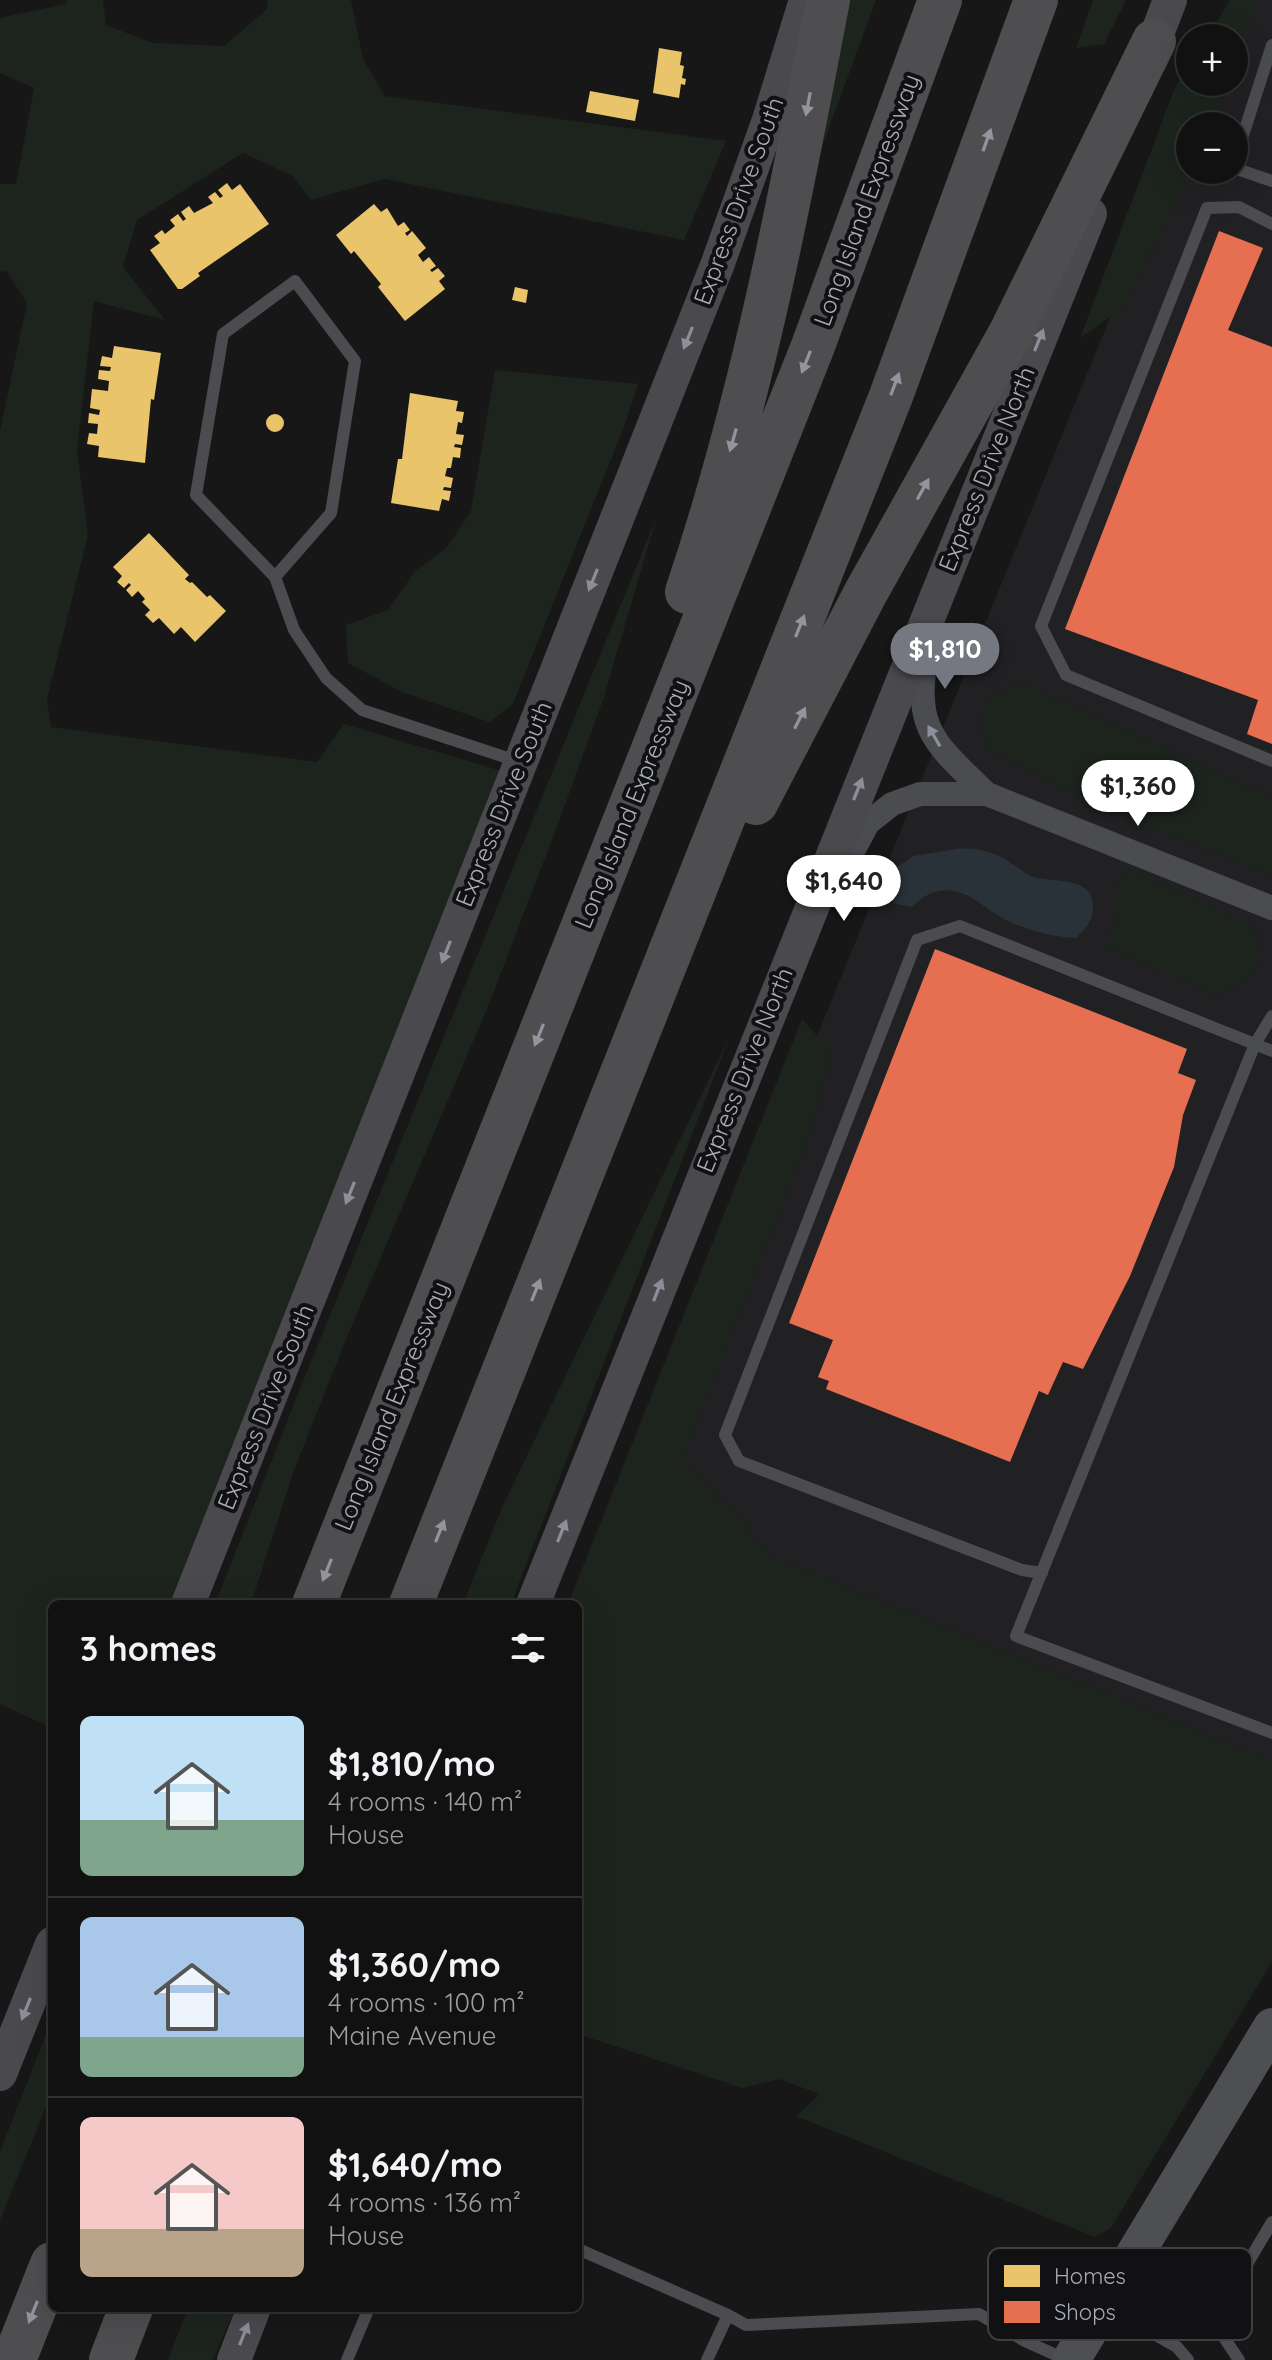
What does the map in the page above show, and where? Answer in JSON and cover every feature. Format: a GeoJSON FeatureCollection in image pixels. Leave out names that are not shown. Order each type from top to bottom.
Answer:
{"type":"FeatureCollection","features":[{"type":"Feature","properties":{"kind":"highway"},"geometry":{"type":"LineString","coordinates":[[568,963],[647,703],[690,581],[735,437],[772,288],[828,0]]}},
{"type":"Feature","properties":{"kind":"highway","name":"Long Island Expressway"},"geometry":{"type":"LineString","coordinates":[[316,1600],[813,346],[940,0]]}},
{"type":"Feature","properties":{"kind":"highway"},"geometry":{"type":"LineString","coordinates":[[413,1600],[891,396],[1036,0]]}},
{"type":"Feature","properties":{"kind":"highway"},"geometry":{"type":"LineString","coordinates":[[605,1114],[753,807],[871,582],[1011,332],[1154,41]]}},
{"type":"Feature","properties":{"kind":"highway"},"geometry":{"type":"LineString","coordinates":[[14,2360],[48,2274]]}},
{"type":"Feature","properties":{"kind":"highway"},"geometry":{"type":"LineString","coordinates":[[111,2360],[129,2312]]}},
{"type":"Feature","properties":{"kind":"highway"},"geometry":{"type":"LineString","coordinates":[[122,2360],[137,2312]]}},
{"type":"Feature","properties":{"kind":"main road","name":"Express Drive South"},"geometry":{"type":"LineString","coordinates":[[190,1600],[745,191],[806,0]]}},
{"type":"Feature","properties":{"kind":"main road","name":"Express Drive North"},"geometry":{"type":"LineString","coordinates":[[535,1600],[1101,186],[1170,0]]}},
{"type":"Feature","properties":{"kind":"main road"},"geometry":{"type":"LineString","coordinates":[[0,2074],[48,1954]]}},
{"type":"Feature","properties":{"kind":"main road"},"geometry":{"type":"LineString","coordinates":[[1140,2248],[1272,2027]]}},
{"type":"Feature","properties":{"kind":"main road"},"geometry":{"type":"LineString","coordinates":[[234,2360],[252,2312]]}},
{"type":"Feature","properties":{"kind":"main road"},"geometry":{"type":"LineString","coordinates":[[1069,2360],[1082,2340]]}},
{"type":"Feature","properties":{"kind":"street"},"geometry":{"type":"LineString","coordinates":[[942,581],[921,683],[924,715],[938,744],[987,794]]}},
{"type":"Feature","properties":{"kind":"street"},"geometry":{"type":"LineString","coordinates":[[735,1094],[868,823],[892,804],[920,794],[987,794],[1272,908]]}},
{"type":"Feature","properties":{"kind":"lane"},"geometry":{"type":"LineString","coordinates":[[1248,121],[1272,45]]}},
{"type":"Feature","properties":{"kind":"lane"},"geometry":{"type":"LineString","coordinates":[[1248,172],[1272,181]]}},
{"type":"Feature","properties":{"kind":"lane"},"geometry":{"type":"LineString","coordinates":[[1272,224],[1239,207],[1207,208],[1041,626],[1066,675],[1272,761]]}},
{"type":"Feature","properties":{"kind":"lane"},"geometry":{"type":"LineString","coordinates":[[275,577],[331,513],[355,361],[295,281],[223,334],[196,495],[275,577],[294,630],[326,678],[362,710],[521,762]]}},
{"type":"Feature","properties":{"kind":"lane"},"geometry":{"type":"LineString","coordinates":[[1042,1573],[1022,1570],[739,1461],[725,1435],[917,940],[960,926],[1272,1051]]}},
{"type":"Feature","properties":{"kind":"lane"},"geometry":{"type":"LineString","coordinates":[[1272,1016],[1255,1044],[1016,1636],[1272,1733]]}},
{"type":"Feature","properties":{"kind":"lane"},"geometry":{"type":"LineString","coordinates":[[1252,2256],[1272,2222]]}},
{"type":"Feature","properties":{"kind":"lane"},"geometry":{"type":"LineString","coordinates":[[582,2251],[746,2325],[979,2314],[988,2319]]}},
{"type":"Feature","properties":{"kind":"lane"},"geometry":{"type":"LineString","coordinates":[[347,2360],[367,2312]]}},
{"type":"Feature","properties":{"kind":"lane"},"geometry":{"type":"LineString","coordinates":[[707,2360],[728,2315]]}},
{"type":"Feature","properties":{"kind":"lane"},"geometry":{"type":"LineString","coordinates":[[1023,2340],[1069,2360]]}},
{"type":"Feature","properties":{"kind":"lane"},"geometry":{"type":"LineString","coordinates":[[1165,2340],[1177,2347],[1188,2360]]}},
{"type":"Feature","properties":{"kind":"lane"},"geometry":{"type":"LineString","coordinates":[[1226,2340],[1239,2360]]}},
{"type":"Feature","properties":{"kind":"shaded area"},"geometry":{"type":"Polygon","coordinates":[[[68,0],[103,0],[106,25],[153,43],[224,46],[267,9],[268,0],[351,0],[363,59],[385,96],[726,141],[684,240],[385,179],[311,200],[293,176],[243,153],[137,220],[123,267],[165,320],[94,301],[77,450],[88,536],[47,699],[51,727],[317,762],[344,724],[515,775],[177,1600],[48,1600],[48,1726],[0,1704],[0,431],[27,303],[7,272],[0,271],[0,184],[16,184],[34,88],[0,73],[0,18],[65,4],[68,0]]]}},
{"type":"Feature","properties":{"kind":"shaded area"},"geometry":{"type":"Polygon","coordinates":[[[846,0],[876,0],[805,193],[846,0]]]}},
{"type":"Feature","properties":{"kind":"shaded area"},"geometry":{"type":"Polygon","coordinates":[[[1093,0],[1126,0],[1104,44],[1076,48],[1093,0]]]}},
{"type":"Feature","properties":{"kind":"shaded area"},"geometry":{"type":"Polygon","coordinates":[[[1230,0],[1257,0],[1248,27],[1248,24],[1215,24],[1230,0]]]}},
{"type":"Feature","properties":{"kind":"shaded area"},"geometry":{"type":"Polygon","coordinates":[[[1240,0],[1272,0],[1272,1778],[625,1507],[1176,156],[1176,184],[1248,184],[1248,112],[1194,112],[1200,96],[1248,96],[1248,24],[1236,24],[1240,0]]]}},
{"type":"Feature","properties":{"kind":"shaded area"},"geometry":{"type":"Polygon","coordinates":[[[1176,85],[1176,96],[1223,96],[1217,112],[1176,112],[1176,184],[1186,184],[1126,305],[1080,338],[1176,85]]]}},
{"type":"Feature","properties":{"kind":"shaded area"},"geometry":{"type":"Polygon","coordinates":[[[495,370],[638,384],[626,422],[513,704],[489,722],[402,692],[348,663],[346,625],[388,610],[415,571],[447,547],[471,511],[495,370]]]}},
{"type":"Feature","properties":{"kind":"shaded area"},"geometry":{"type":"Polygon","coordinates":[[[657,516],[603,700],[555,832],[489,1004],[349,1332],[294,1470],[252,1600],[217,1600],[657,516]]]}},
{"type":"Feature","properties":{"kind":"shaded area"},"geometry":{"type":"Polygon","coordinates":[[[1023,683],[1272,797],[1272,875],[1080,799],[986,747],[980,722],[989,697],[1023,683]]]}},
{"type":"Feature","properties":{"kind":"shaded area"},"geometry":{"type":"Polygon","coordinates":[[[956,849],[987,852],[1031,876],[1069,882],[1086,889],[1093,906],[1088,924],[1076,938],[1047,934],[1007,921],[968,896],[951,891],[929,894],[911,907],[893,903],[887,893],[891,870],[914,856],[956,849]]]}},
{"type":"Feature","properties":{"kind":"shaded area"},"geometry":{"type":"Polygon","coordinates":[[[1131,870],[1254,928],[1260,953],[1253,972],[1237,985],[1214,995],[1104,946],[1116,925],[1115,890],[1131,870]]]}},
{"type":"Feature","properties":{"kind":"shaded area"},"geometry":{"type":"Polygon","coordinates":[[[802,1019],[831,1051],[811,1131],[682,1460],[723,1503],[745,1519],[753,1539],[773,1557],[1272,1761],[1272,1962],[1111,2228],[1095,2237],[796,2116],[820,2094],[779,2079],[742,2088],[582,2035],[582,1600],[570,1600],[802,1019]]]}},
{"type":"Feature","properties":{"kind":"shaded area"},"geometry":{"type":"Polygon","coordinates":[[[730,1036],[513,1600],[465,1600],[504,1503],[730,1036]]]}},
{"type":"Feature","properties":{"kind":"shaded area"},"geometry":{"type":"Polygon","coordinates":[[[48,2029],[48,2102],[0,2220],[0,2152],[48,2029]]]}},
{"type":"Feature","properties":{"kind":"shaded area"},"geometry":{"type":"Polygon","coordinates":[[[186,2312],[233,2312],[213,2360],[168,2360],[186,2312]]]}},
{"type":"Feature","properties":{"kind":"building: Homes"},"geometry":{"type":"Polygon","coordinates":[[[659,48],[682,52],[680,65],[684,66],[682,78],[686,79],[685,85],[681,84],[679,98],[653,93],[659,48]]]}},
{"type":"Feature","properties":{"kind":"building: Homes"},"geometry":{"type":"Polygon","coordinates":[[[590,91],[639,100],[635,121],[586,112],[590,91]]]}},
{"type":"Feature","properties":{"kind":"building: Homes"},"geometry":{"type":"Polygon","coordinates":[[[227,183],[232,190],[240,184],[269,224],[178,289],[150,250],[160,243],[154,236],[162,230],[165,234],[175,226],[170,220],[178,214],[183,221],[186,219],[181,212],[189,206],[194,213],[213,203],[208,197],[215,192],[220,198],[223,196],[218,190],[227,183]]]}},
{"type":"Feature","properties":{"kind":"building: Homes"},"geometry":{"type":"Polygon","coordinates":[[[374,204],[381,212],[387,208],[398,226],[404,222],[410,230],[405,233],[407,236],[412,231],[426,248],[418,255],[423,262],[429,257],[436,266],[430,270],[432,272],[438,268],[445,276],[439,281],[445,289],[405,321],[378,287],[381,284],[354,251],[351,254],[336,235],[374,204]]]}},
{"type":"Feature","properties":{"kind":"building: Homes"},"geometry":{"type":"Polygon","coordinates":[[[515,287],[528,290],[526,303],[512,300],[515,287]]]}},
{"type":"Feature","properties":{"kind":"building: Homes"},"geometry":{"type":"Polygon","coordinates":[[[114,346],[161,353],[154,400],[151,399],[145,463],[98,457],[99,446],[87,444],[89,433],[97,434],[98,424],[88,423],[89,413],[99,415],[100,410],[90,408],[92,389],[108,391],[109,381],[98,379],[99,370],[110,371],[111,367],[100,366],[102,356],[112,358],[114,346]]]}},
{"type":"Feature","properties":{"kind":"building: Homes"},"geometry":{"type":"Polygon","coordinates":[[[410,393],[458,401],[456,411],[464,412],[456,434],[464,435],[462,445],[455,444],[454,447],[461,448],[460,458],[453,457],[451,468],[447,468],[445,476],[453,478],[451,488],[444,487],[443,490],[451,491],[449,501],[442,499],[439,511],[391,503],[398,459],[402,459],[410,393]]]}},
{"type":"Feature","properties":{"kind":"building: Homes"},"geometry":{"type":"Polygon","coordinates":[[[275,414],[284,423],[275,432],[266,423],[275,414]]]}},
{"type":"Feature","properties":{"kind":"building: Homes"},"geometry":{"type":"Polygon","coordinates":[[[149,533],[189,575],[185,579],[207,597],[210,595],[226,611],[195,642],[181,627],[174,634],[159,618],[153,623],[145,615],[150,610],[142,602],[145,599],[138,591],[132,597],[126,590],[131,585],[129,583],[124,588],[117,582],[122,576],[113,567],[149,533]]]}},
{"type":"Feature","properties":{"kind":"building: Shops"},"geometry":{"type":"Polygon","coordinates":[[[1219,231],[1263,248],[1228,330],[1272,347],[1272,744],[1247,734],[1258,700],[1065,629],[1219,231]]]}},
{"type":"Feature","properties":{"kind":"building: Shops"},"geometry":{"type":"Polygon","coordinates":[[[935,949],[1187,1049],[1178,1073],[1196,1080],[1183,1115],[1174,1167],[1130,1276],[1083,1369],[1063,1362],[1048,1395],[1039,1391],[1010,1462],[826,1389],[829,1381],[818,1377],[833,1340],[789,1323],[935,949]]]}}]}
